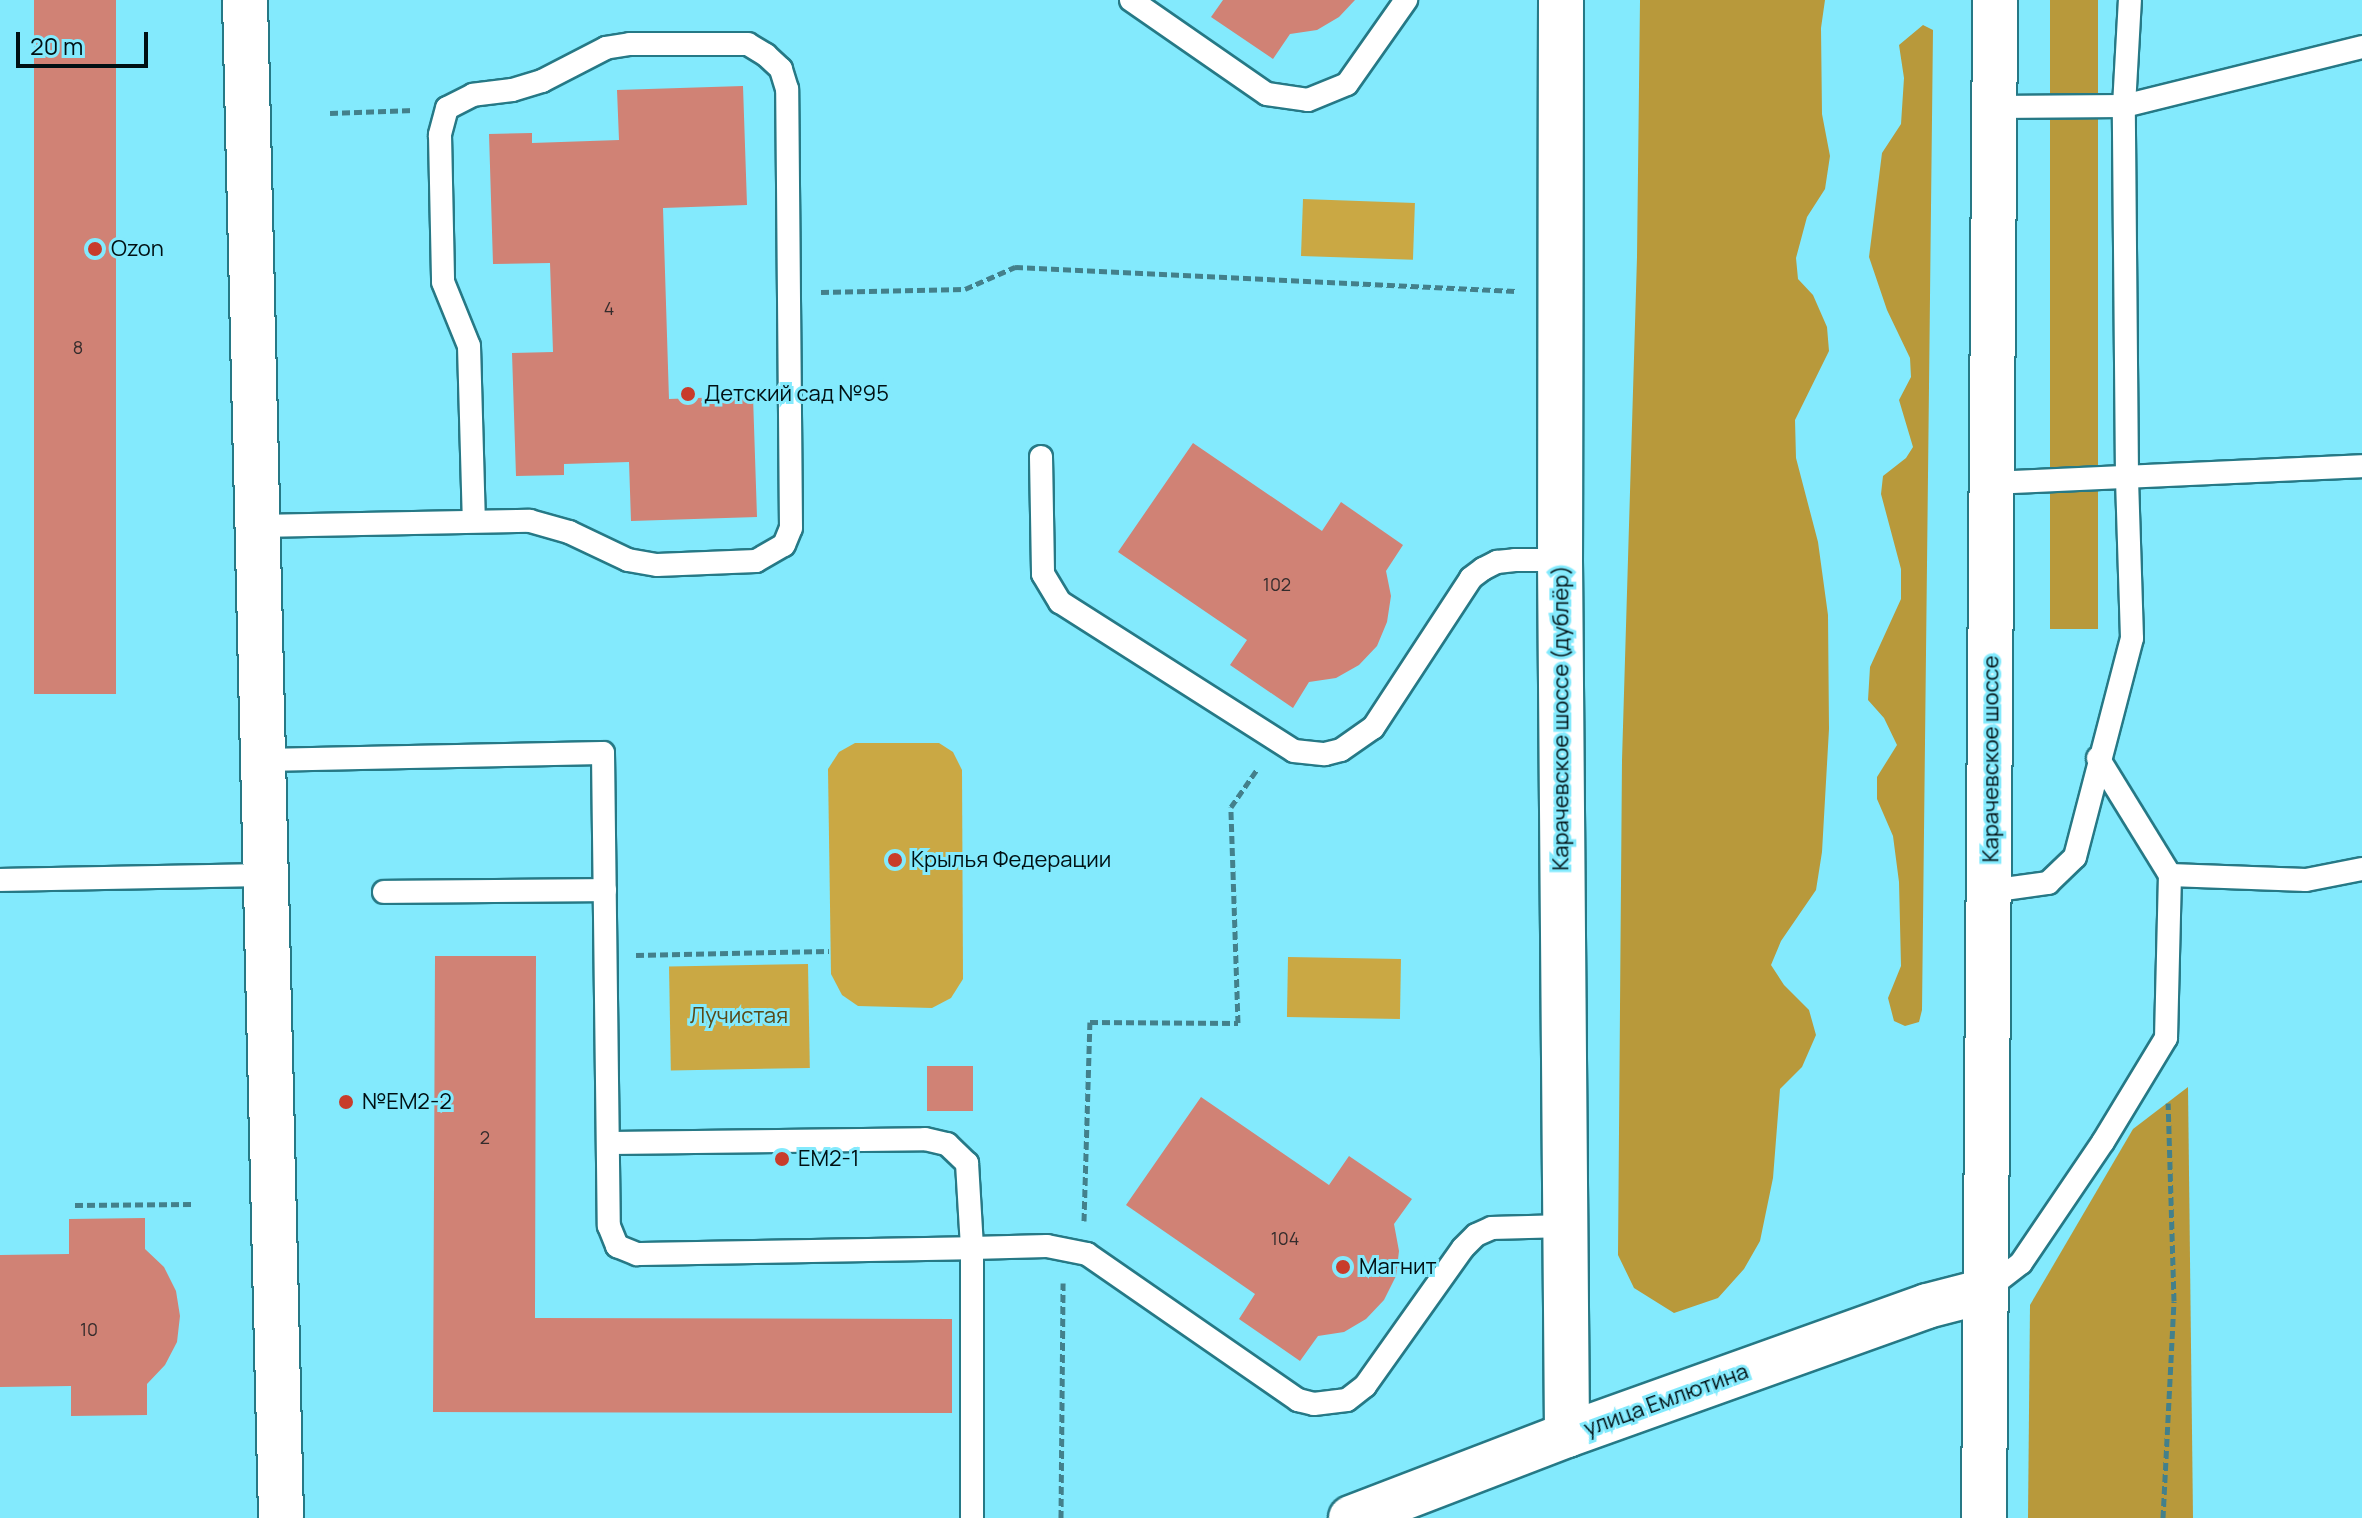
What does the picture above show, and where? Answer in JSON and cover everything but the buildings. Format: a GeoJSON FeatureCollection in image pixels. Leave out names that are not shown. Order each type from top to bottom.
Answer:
{"type":"FeatureCollection","features":[{"type":"Feature","properties":{"kind":"main road"},"geometry":{"type":"LineString","coordinates":[[245,0],[281,1518]]}},
{"type":"Feature","properties":{"kind":"main road","name":"Карачевское шоссе (дублёр)"},"geometry":{"type":"LineString","coordinates":[[1561,0],[1560,560],[1567,1435]]}},
{"type":"Feature","properties":{"kind":"main road","name":"Карачевское шоссе"},"geometry":{"type":"LineString","coordinates":[[1984,1518],[1995,0]]}},
{"type":"Feature","properties":{"kind":"main road","name":"улица Емлютина"},"geometry":{"type":"LineString","coordinates":[[1351,1518],[1567,1435],[1927,1306],[1985,1291]]}},
{"type":"Feature","properties":{"kind":"lane"},"geometry":{"type":"LineString","coordinates":[[1131,0],[1267,94],[1308,100],[1347,84],[1406,0]]}},
{"type":"Feature","properties":{"kind":"lane"},"geometry":{"type":"LineString","coordinates":[[1990,891],[2048,883],[2075,857],[2098,758],[2132,638],[2127,477],[2124,106],[2130,0]]}},
{"type":"Feature","properties":{"kind":"lane"},"geometry":{"type":"LineString","coordinates":[[258,526],[530,521],[569,532],[628,560],[657,565],[756,561],[772,555],[784,545],[791,528],[787,89],[781,69],[748,44],[630,44],[606,48],[542,81],[512,90],[473,95],[447,108],[440,135],[443,282],[469,346],[474,521]]}},
{"type":"Feature","properties":{"kind":"lane"},"geometry":{"type":"LineString","coordinates":[[1994,107],[2124,106],[2362,47]]}},
{"type":"Feature","properties":{"kind":"lane"},"geometry":{"type":"LineString","coordinates":[[1041,457],[1043,574],[1060,602],[1276,743],[1294,751],[1325,754],[1358,742],[1373,728],[1471,578],[1497,562],[1560,560]]}},
{"type":"Feature","properties":{"kind":"lane"},"geometry":{"type":"LineString","coordinates":[[1991,483],[2362,466]]}},
{"type":"Feature","properties":{"kind":"lane"},"geometry":{"type":"LineString","coordinates":[[263,760],[603,753],[611,1143],[609,1226],[617,1246],[637,1254],[1074,1249],[1298,1400],[1330,1403],[1347,1400],[1365,1386],[1463,1248],[1476,1235],[1492,1228],[1565,1226]]}},
{"type":"Feature","properties":{"kind":"lane"},"geometry":{"type":"LineString","coordinates":[[1985,1291],[2021,1263],[2103,1142],[2166,1038],[2170,875],[2098,758]]}},
{"type":"Feature","properties":{"kind":"lane"},"geometry":{"type":"LineString","coordinates":[[2170,875],[2306,880],[2362,869]]}},
{"type":"Feature","properties":{"kind":"lane"},"geometry":{"type":"LineString","coordinates":[[0,880],[266,875]]}},
{"type":"Feature","properties":{"kind":"lane"},"geometry":{"type":"LineString","coordinates":[[384,892],[605,890]]}},
{"type":"Feature","properties":{"kind":"lane"},"geometry":{"type":"LineString","coordinates":[[611,1143],[939,1141],[954,1149],[967,1163],[972,1248],[972,1518]]}},
{"type":"Feature","properties":{"kind":"path"},"geometry":{"type":"LineString","coordinates":[[330,113],[447,108]]}},
{"type":"Feature","properties":{"kind":"path"},"geometry":{"type":"LineString","coordinates":[[789,293],[965,289],[1015,267],[1515,291]]}},
{"type":"Feature","properties":{"kind":"path"},"geometry":{"type":"LineString","coordinates":[[1061,1518],[1061,1291],[1085,1219],[1090,1022],[1238,1023],[1231,807],[1276,743]]}},
{"type":"Feature","properties":{"kind":"path"},"geometry":{"type":"LineString","coordinates":[[607,955],[829,951]]}},
{"type":"Feature","properties":{"kind":"path"},"geometry":{"type":"LineString","coordinates":[[2163,1518],[2174,1301],[2166,1038]]}},
{"type":"Feature","properties":{"kind":"path"},"geometry":{"type":"LineString","coordinates":[[75,1205],[192,1204]]}},
{"type":"Feature","properties":{"kind":"green space"},"geometry":{"type":"Polygon","coordinates":[[[1303,199],[1415,203],[1413,260],[1301,256],[1303,199]]]}},
{"type":"Feature","properties":{"kind":"green space","name":"Крылья Федерации"},"geometry":{"type":"Polygon","coordinates":[[[855,743],[939,743],[953,752],[962,770],[963,979],[951,998],[932,1008],[858,1006],[842,995],[831,974],[828,769],[839,752],[855,743]]]}},
{"type":"Feature","properties":{"kind":"green space"},"geometry":{"type":"Polygon","coordinates":[[[1288,957],[1401,959],[1400,1019],[1287,1017],[1288,957]]]}},
{"type":"Feature","properties":{"kind":"green space","name":"Лучистая"},"geometry":{"type":"Polygon","coordinates":[[[808,964],[810,1068],[671,1070],[669,966],[808,964]]]}},
{"type":"Feature","properties":{"kind":"shaded area"},"geometry":{"type":"Polygon","coordinates":[[[1640,0],[1825,0],[1821,28],[1822,114],[1830,156],[1825,189],[1807,217],[1796,258],[1798,279],[1813,295],[1827,327],[1829,351],[1795,420],[1796,458],[1818,542],[1828,615],[1829,729],[1822,852],[1816,890],[1781,941],[1771,965],[1784,985],[1809,1010],[1816,1035],[1802,1067],[1780,1089],[1773,1178],[1760,1241],[1744,1269],[1718,1298],[1674,1313],[1634,1288],[1618,1255],[1622,760],[1637,257],[1640,0]]]}},
{"type":"Feature","properties":{"kind":"shaded area"},"geometry":{"type":"Polygon","coordinates":[[[2050,0],[2098,0],[2098,629],[2050,629],[2050,0]]]}},
{"type":"Feature","properties":{"kind":"shaded area"},"geometry":{"type":"Polygon","coordinates":[[[1923,25],[1933,30],[1922,1010],[1919,1022],[1905,1026],[1894,1021],[1888,998],[1901,966],[1899,882],[1893,836],[1877,799],[1877,777],[1897,745],[1884,718],[1868,700],[1870,667],[1901,599],[1901,569],[1881,494],[1883,476],[1906,458],[1913,447],[1899,400],[1911,377],[1910,358],[1887,310],[1869,257],[1882,153],[1901,124],[1904,78],[1899,45],[1923,25]]]}},
{"type":"Feature","properties":{"kind":"shaded area"},"geometry":{"type":"Polygon","coordinates":[[[2188,1087],[2193,1518],[2028,1518],[2030,1305],[2133,1129],[2188,1087]]]}},
{"type":"Feature","properties":{"kind":"place","name":"Ozon"},"geometry":{"type":"Point","coordinates":[95,249]}},
{"type":"Feature","properties":{"kind":"place","name":"Детский сад №95"},"geometry":{"type":"Point","coordinates":[688,394]}},
{"type":"Feature","properties":{"kind":"place","name":"Крылья Федерации"},"geometry":{"type":"Point","coordinates":[895,860]}},
{"type":"Feature","properties":{"kind":"place","name":"№ЕМ2-2"},"geometry":{"type":"Point","coordinates":[346,1102]}},
{"type":"Feature","properties":{"kind":"place","name":"ЕМ2-1"},"geometry":{"type":"Point","coordinates":[782,1159]}},
{"type":"Feature","properties":{"kind":"place","name":"Магнит"},"geometry":{"type":"Point","coordinates":[1343,1267]}}]}
